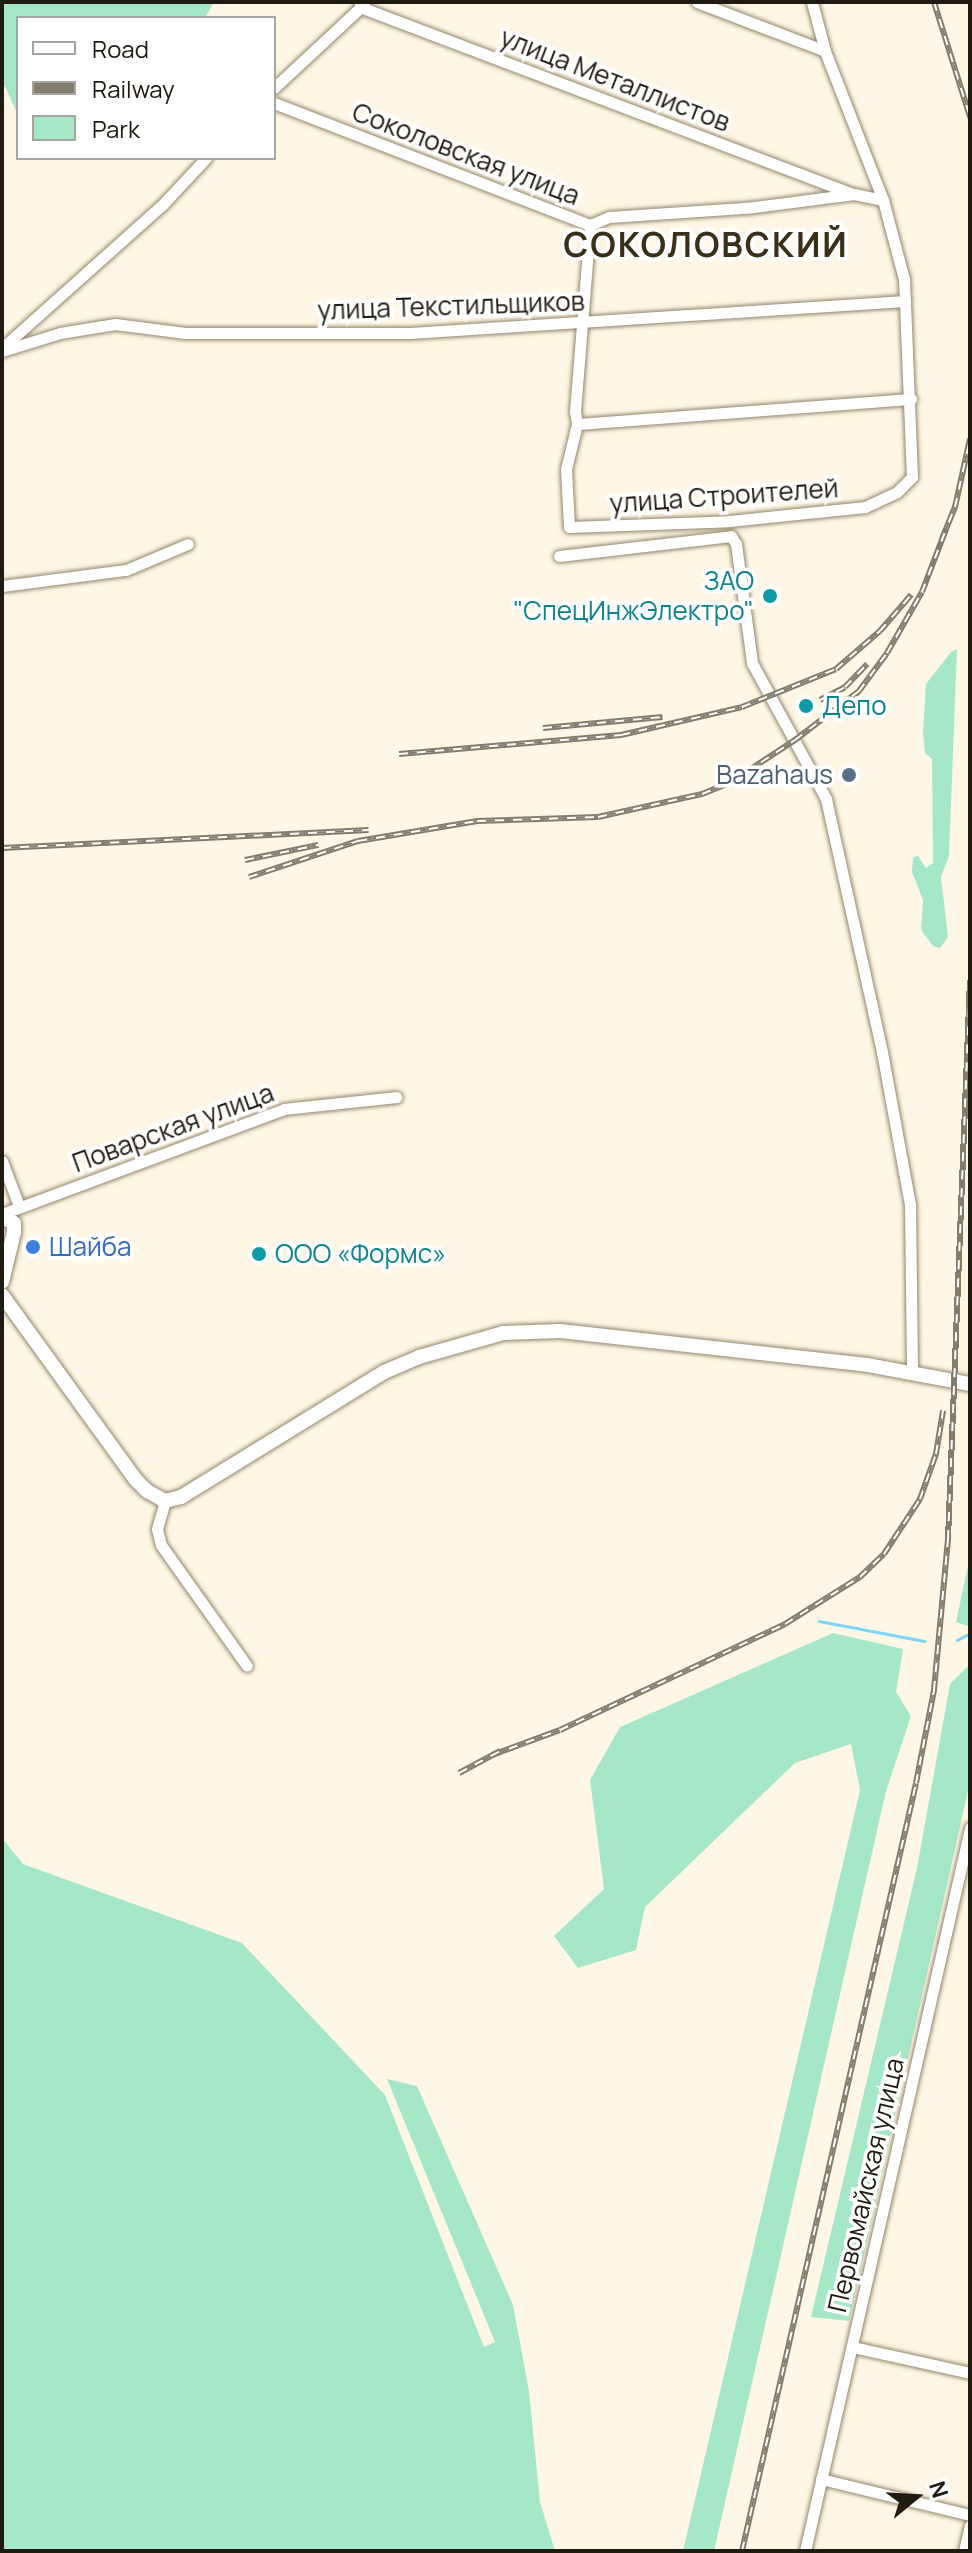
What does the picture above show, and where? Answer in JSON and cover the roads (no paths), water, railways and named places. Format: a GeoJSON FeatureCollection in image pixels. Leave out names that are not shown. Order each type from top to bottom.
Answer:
{"type":"FeatureCollection","features":[{"type":"Feature","properties":{"kind":"street"},"geometry":{"type":"LineString","coordinates":[[697,2],[825,51]]}},
{"type":"Feature","properties":{"kind":"street"},"geometry":{"type":"LineString","coordinates":[[590,225],[575,411],[577,424],[911,399],[904,279],[883,200],[825,51],[812,2]]}},
{"type":"Feature","properties":{"kind":"street"},"geometry":{"type":"LineString","coordinates":[[276,86],[362,4]]}},
{"type":"Feature","properties":{"kind":"street","name":"улица Металлистов"},"geometry":{"type":"LineString","coordinates":[[362,4],[854,194]]}},
{"type":"Feature","properties":{"kind":"street","name":"Соколовская улица"},"geometry":{"type":"LineString","coordinates":[[276,104],[590,225],[609,217],[754,207],[854,194],[883,200]]}},
{"type":"Feature","properties":{"kind":"street"},"geometry":{"type":"LineString","coordinates":[[2,350],[164,203],[204,160]]}},
{"type":"Feature","properties":{"kind":"street","name":"улица Текстильщиков"},"geometry":{"type":"LineString","coordinates":[[2,350],[60,333],[115,324],[185,333],[500,330],[905,301]]}},
{"type":"Feature","properties":{"kind":"street","name":"улица Строителей"},"geometry":{"type":"LineString","coordinates":[[577,424],[566,469],[569,527],[729,521],[865,507],[881,502],[912,477],[911,399]]}},
{"type":"Feature","properties":{"kind":"street"},"geometry":{"type":"LineString","coordinates":[[559,556],[731,536],[736,544],[746,643],[752,663],[826,799],[882,1052],[910,1204],[912,1371]]}},
{"type":"Feature","properties":{"kind":"street"},"geometry":{"type":"LineString","coordinates":[[2,586],[126,570],[188,544]]}},
{"type":"Feature","properties":{"kind":"street","name":"Поварская улица"},"geometry":{"type":"LineString","coordinates":[[10,1214],[284,1109],[396,1097]]}},
{"type":"Feature","properties":{"kind":"street"},"geometry":{"type":"LineString","coordinates":[[2,1161],[13,1246],[3,1275]]}},
{"type":"Feature","properties":{"kind":"street"},"geometry":{"type":"LineString","coordinates":[[2,1295],[135,1479],[147,1491],[165,1501],[181,1497],[384,1372],[419,1357],[503,1333],[560,1331],[912,1371],[970,1384]]}},
{"type":"Feature","properties":{"kind":"street"},"geometry":{"type":"LineString","coordinates":[[165,1501],[157,1529],[161,1545],[247,1666]]}},
{"type":"Feature","properties":{"kind":"street","name":"Первомайская улица"},"geometry":{"type":"LineString","coordinates":[[805,2551],[970,1828]]}},
{"type":"Feature","properties":{"kind":"street"},"geometry":{"type":"LineString","coordinates":[[853,2347],[970,2373]]}},
{"type":"Feature","properties":{"kind":"street"},"geometry":{"type":"LineString","coordinates":[[821,2479],[970,2515]]}},
{"type":"Feature","properties":{"kind":"street"},"geometry":{"type":"LineString","coordinates":[[964,2551],[970,2526]]}},
{"type":"Feature","properties":{"kind":"waterway"},"geometry":{"type":"LineString","coordinates":[[819,1621],[924,1641]]}},
{"type":"Feature","properties":{"kind":"waterway"},"geometry":{"type":"LineString","coordinates":[[957,1640],[970,1633]]}},
{"type":"Feature","properties":{"kind":"railway"},"geometry":{"type":"LineString","coordinates":[[934,2],[970,117]]}},
{"type":"Feature","properties":{"kind":"railway"},"geometry":{"type":"LineString","coordinates":[[942,539],[955,507],[970,439]]}},
{"type":"Feature","properties":{"kind":"railway"},"geometry":{"type":"LineString","coordinates":[[249,877],[358,841],[477,821],[598,817],[702,794],[731,782],[795,740],[859,691],[887,653],[922,592],[946,529]]}},
{"type":"Feature","properties":{"kind":"railway"},"geometry":{"type":"LineString","coordinates":[[399,754],[621,735],[742,707],[836,669],[880,631],[911,595]]}},
{"type":"Feature","properties":{"kind":"railway"},"geometry":{"type":"LineString","coordinates":[[820,700],[845,687],[867,664]]}},
{"type":"Feature","properties":{"kind":"railway"},"geometry":{"type":"LineString","coordinates":[[543,728],[662,717]]}},
{"type":"Feature","properties":{"kind":"railway"},"geometry":{"type":"LineString","coordinates":[[2,848],[369,830]]}},
{"type":"Feature","properties":{"kind":"railway"},"geometry":{"type":"LineString","coordinates":[[245,860],[318,845]]}},
{"type":"Feature","properties":{"kind":"railway"},"geometry":{"type":"LineString","coordinates":[[742,2551],[916,1783],[934,1690],[948,1539],[970,980]]}},
{"type":"Feature","properties":{"kind":"railway"},"geometry":{"type":"LineString","coordinates":[[492,1755],[560,1730],[785,1624],[860,1577],[884,1554],[920,1499],[936,1454],[943,1411]]}},
{"type":"Feature","properties":{"kind":"railway"},"geometry":{"type":"LineString","coordinates":[[459,1773],[500,1751]]}},
{"type":"Feature","properties":{"kind":"place","name":"ЗАО \"СпецИнжЭлектро\""},"geometry":{"type":"Point","coordinates":[770,596]}},
{"type":"Feature","properties":{"kind":"place","name":"Депо"},"geometry":{"type":"Point","coordinates":[806,706]}},
{"type":"Feature","properties":{"kind":"place","name":"Bazahaus"},"geometry":{"type":"Point","coordinates":[849,775]}},
{"type":"Feature","properties":{"kind":"place","name":"Шайба"},"geometry":{"type":"Point","coordinates":[33,1247]}},
{"type":"Feature","properties":{"kind":"place","name":"ООО «Формс»"},"geometry":{"type":"Point","coordinates":[259,1254]}},
{"type":"Feature","properties":{"kind":"district","name":"СОКОЛОВСКИЙ"},"geometry":{"type":"Point","coordinates":[706,245]}}]}
